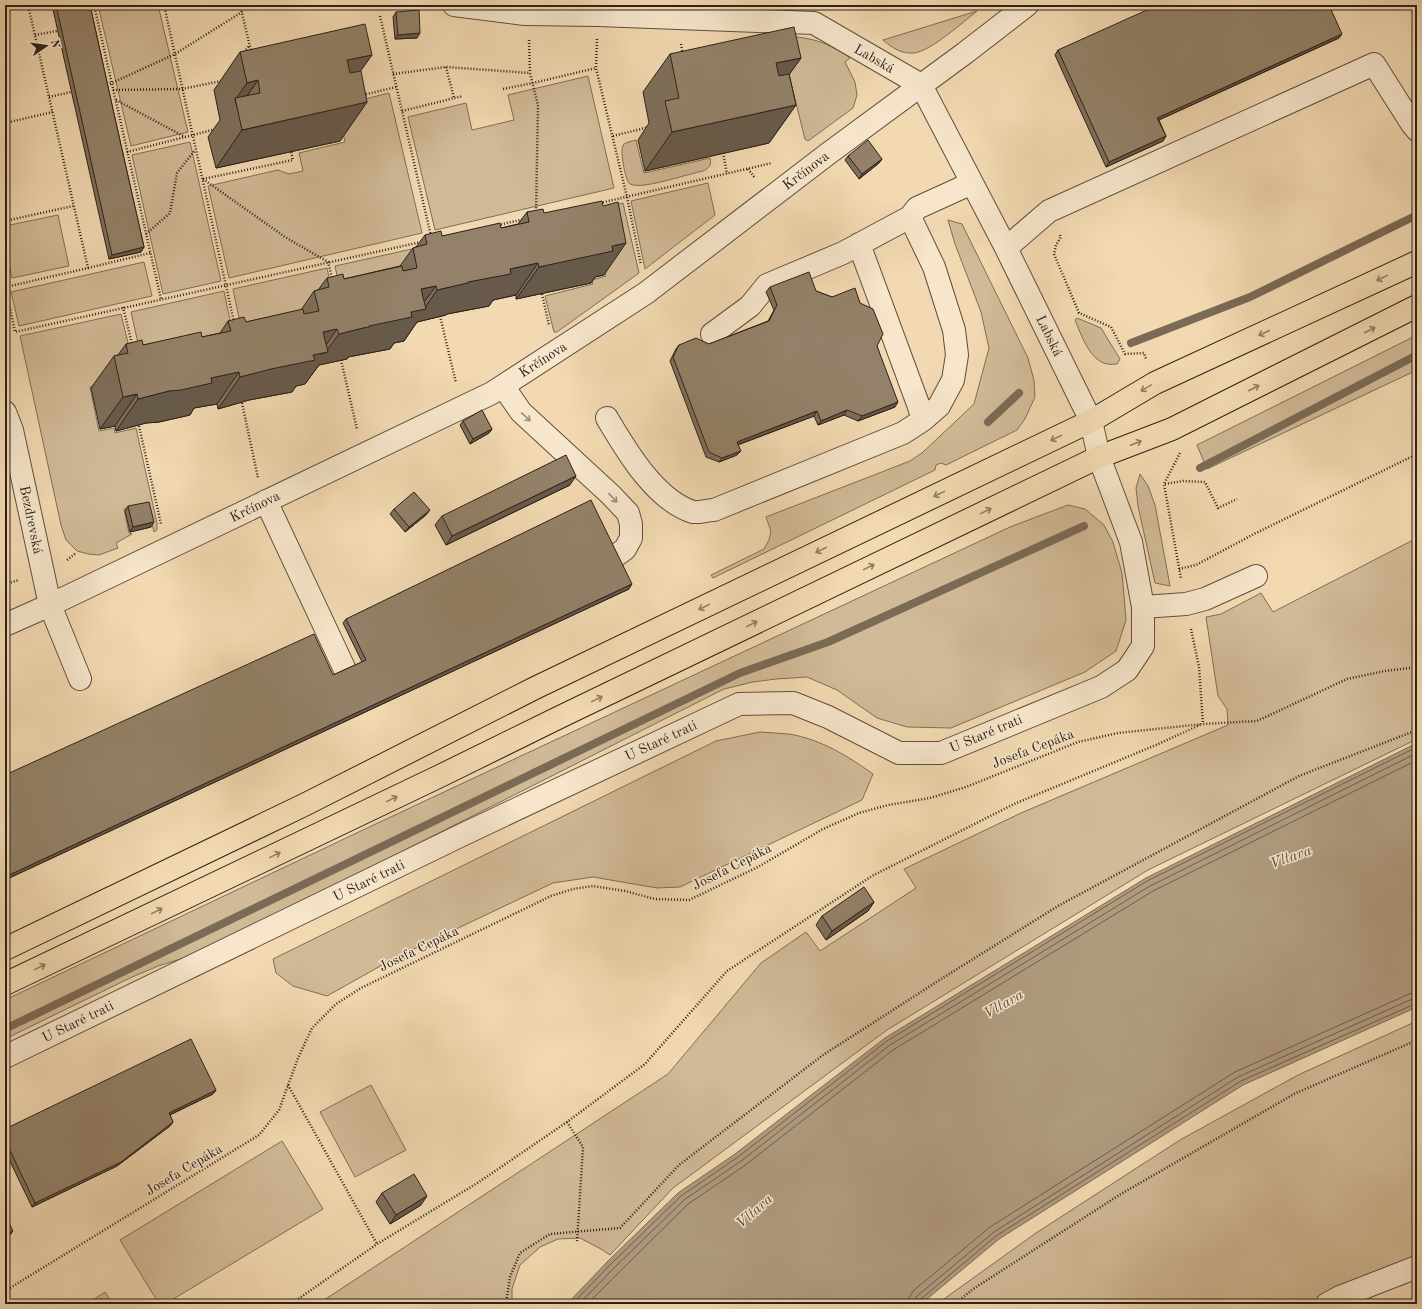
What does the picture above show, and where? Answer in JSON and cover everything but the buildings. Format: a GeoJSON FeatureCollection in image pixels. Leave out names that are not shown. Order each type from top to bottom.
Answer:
{"type":"FeatureCollection","features":[{"type":"Feature","properties":{"kind":"main road"},"geometry":{"type":"LineString","coordinates":[[5,949],[304,805],[535,688],[1091,421],[1155,383],[1417,262]]}},
{"type":"Feature","properties":{"kind":"main road"},"geometry":{"type":"LineString","coordinates":[[5,984],[440,776],[1099,457],[1172,429],[1417,306]]}},
{"type":"Feature","properties":{"kind":"street","name":"Labská"},"geometry":{"type":"LineString","coordinates":[[454,5],[525,14],[598,15],[814,24],[921,85],[1006,248],[1091,421],[1099,457]]}},
{"type":"Feature","properties":{"kind":"street","name":"Krčínova"},"geometry":{"type":"LineString","coordinates":[[5,625],[50,605],[492,393],[646,293],[1026,5]]}},
{"type":"Feature","properties":{"kind":"street"},"geometry":{"type":"LineString","coordinates":[[1006,248],[1049,211],[1374,64],[1415,127]]}},
{"type":"Feature","properties":{"kind":"street"},"geometry":{"type":"LineString","coordinates":[[712,334],[750,306],[767,285],[843,253],[910,217],[917,208],[972,183]]}},
{"type":"Feature","properties":{"kind":"street"},"geometry":{"type":"LineString","coordinates":[[607,418],[628,453],[646,477],[670,500],[694,512],[714,510],[903,433],[923,420],[939,406],[953,380],[957,354],[954,330],[934,267],[910,217]]}},
{"type":"Feature","properties":{"kind":"street"},"geometry":{"type":"LineString","coordinates":[[859,244],[923,420]]}},
{"type":"Feature","properties":{"kind":"street"},"geometry":{"type":"LineString","coordinates":[[503,386],[521,412],[611,495],[628,514],[630,538],[625,549],[614,557]]}},
{"type":"Feature","properties":{"kind":"street","name":"Bezdrevská"},"geometry":{"type":"LineString","coordinates":[[5,412],[12,430],[50,605],[80,679]]}},
{"type":"Feature","properties":{"kind":"street","name":"U Staré trati"},"geometry":{"type":"LineString","coordinates":[[5,1057],[464,834],[739,704],[793,703],[828,717],[899,753],[941,753],[1101,687],[1127,670],[1143,646],[1143,607],[1131,542],[1099,457]]}},
{"type":"Feature","properties":{"kind":"street"},"geometry":{"type":"LineString","coordinates":[[266,501],[346,672]]}},
{"type":"Feature","properties":{"kind":"street"},"geometry":{"type":"LineString","coordinates":[[1143,607],[1186,604],[1205,600],[1256,576]]}},
{"type":"Feature","properties":{"kind":"street"},"geometry":{"type":"LineString","coordinates":[[1327,1304],[1340,1297],[1417,1267]]}},
{"type":"Feature","properties":{"kind":"path"},"geometry":{"type":"LineString","coordinates":[[28,5],[88,268]]}},
{"type":"Feature","properties":{"kind":"path"},"geometry":{"type":"LineString","coordinates":[[94,5],[161,299]]}},
{"type":"Feature","properties":{"kind":"path"},"geometry":{"type":"LineString","coordinates":[[164,5],[235,328]]}},
{"type":"Feature","properties":{"kind":"path"},"geometry":{"type":"LineString","coordinates":[[240,5],[251,52]]}},
{"type":"Feature","properties":{"kind":"path"},"geometry":{"type":"LineString","coordinates":[[103,85],[112,84],[175,54],[242,12]]}},
{"type":"Feature","properties":{"kind":"path"},"geometry":{"type":"LineString","coordinates":[[380,16],[432,240]]}},
{"type":"Feature","properties":{"kind":"path"},"geometry":{"type":"LineString","coordinates":[[35,36],[57,31]]}},
{"type":"Feature","properties":{"kind":"path"},"geometry":{"type":"LineString","coordinates":[[597,38],[596,68],[613,136],[642,267]]}},
{"type":"Feature","properties":{"kind":"path"},"geometry":{"type":"LineString","coordinates":[[529,40],[530,73],[538,105],[536,217]]}},
{"type":"Feature","properties":{"kind":"path"},"geometry":{"type":"LineString","coordinates":[[681,41],[684,62]]}},
{"type":"Feature","properties":{"kind":"path"},"geometry":{"type":"LineString","coordinates":[[241,56],[250,44]]}},
{"type":"Feature","properties":{"kind":"path"},"geometry":{"type":"LineString","coordinates":[[394,74],[446,67],[530,73]]}},
{"type":"Feature","properties":{"kind":"path"},"geometry":{"type":"LineString","coordinates":[[446,67],[454,98]]}},
{"type":"Feature","properties":{"kind":"path"},"geometry":{"type":"LineString","coordinates":[[503,90],[596,68]]}},
{"type":"Feature","properties":{"kind":"path"},"geometry":{"type":"LineString","coordinates":[[113,90],[182,89],[225,80]]}},
{"type":"Feature","properties":{"kind":"path"},"geometry":{"type":"LineString","coordinates":[[218,82],[219,89]]}},
{"type":"Feature","properties":{"kind":"path"},"geometry":{"type":"LineString","coordinates":[[359,96],[396,87]]}},
{"type":"Feature","properties":{"kind":"path"},"geometry":{"type":"LineString","coordinates":[[49,97],[72,92]]}},
{"type":"Feature","properties":{"kind":"path"},"geometry":{"type":"LineString","coordinates":[[402,111],[463,96]]}},
{"type":"Feature","properties":{"kind":"path"},"geometry":{"type":"LineString","coordinates":[[116,100],[185,137]]}},
{"type":"Feature","properties":{"kind":"path"},"geometry":{"type":"LineString","coordinates":[[5,123],[52,112]]}},
{"type":"Feature","properties":{"kind":"path"},"geometry":{"type":"LineString","coordinates":[[613,136],[650,127]]}},
{"type":"Feature","properties":{"kind":"path"},"geometry":{"type":"LineString","coordinates":[[127,152],[219,128]]}},
{"type":"Feature","properties":{"kind":"path"},"geometry":{"type":"LineString","coordinates":[[146,234],[170,213],[177,173],[196,149]]}},
{"type":"Feature","properties":{"kind":"path"},"geometry":{"type":"LineString","coordinates":[[202,179],[293,160],[291,151]]}},
{"type":"Feature","properties":{"kind":"path"},"geometry":{"type":"LineString","coordinates":[[723,153],[727,174]]}},
{"type":"Feature","properties":{"kind":"path"},"geometry":{"type":"LineString","coordinates":[[596,204],[748,169]]}},
{"type":"Feature","properties":{"kind":"path"},"geometry":{"type":"LineString","coordinates":[[202,179],[286,237],[328,262],[334,285]]}},
{"type":"Feature","properties":{"kind":"path"},"geometry":{"type":"LineString","coordinates":[[5,221],[73,206]]}},
{"type":"Feature","properties":{"kind":"path"},"geometry":{"type":"LineString","coordinates":[[491,227],[528,219]]}},
{"type":"Feature","properties":{"kind":"path"},"geometry":{"type":"LineString","coordinates":[[1058,231],[1061,237],[1056,245],[1054,254],[1079,313],[1111,327],[1125,354],[1144,353],[1148,366]]}},
{"type":"Feature","properties":{"kind":"path"},"geometry":{"type":"LineString","coordinates":[[150,253],[5,286],[15,332],[424,241]]}},
{"type":"Feature","properties":{"kind":"path"},"geometry":{"type":"LineString","coordinates":[[542,294],[551,332]]}},
{"type":"Feature","properties":{"kind":"path"},"geometry":{"type":"LineString","coordinates":[[124,308],[134,351]]}},
{"type":"Feature","properties":{"kind":"path"},"geometry":{"type":"LineString","coordinates":[[440,316],[457,388]]}},
{"type":"Feature","properties":{"kind":"path"},"geometry":{"type":"LineString","coordinates":[[341,360],[358,434]]}},
{"type":"Feature","properties":{"kind":"path"},"geometry":{"type":"LineString","coordinates":[[242,403],[260,487],[266,501]]}},
{"type":"Feature","properties":{"kind":"path"},"geometry":{"type":"LineString","coordinates":[[139,426],[161,525]]}},
{"type":"Feature","properties":{"kind":"path"},"geometry":{"type":"LineString","coordinates":[[291,1304],[378,1244],[479,1182],[567,1122],[645,1064],[727,971],[872,876],[1014,804],[1203,724],[1199,667],[1179,569],[1164,484],[1180,454],[1178,448]]}},
{"type":"Feature","properties":{"kind":"path"},"geometry":{"type":"LineString","coordinates":[[1179,569],[1196,565],[1254,534],[1417,454]]}},
{"type":"Feature","properties":{"kind":"path"},"geometry":{"type":"LineString","coordinates":[[1164,484],[1183,481],[1205,482],[1218,508],[1237,499]]}},
{"type":"Feature","properties":{"kind":"path","name":"Josefa Cepáka"},"geometry":{"type":"LineString","coordinates":[[5,1291],[260,1135],[279,1110],[287,1084],[312,1028],[336,1004],[361,988],[551,896],[573,889],[593,886],[625,891],[654,899],[689,900],[758,867],[823,829],[860,813],[888,805],[930,798],[966,787],[1078,742],[1118,733],[1203,724],[1257,721],[1347,679],[1385,670],[1417,667]]}},
{"type":"Feature","properties":{"kind":"path"},"geometry":{"type":"LineString","coordinates":[[506,1304],[510,1277],[520,1253],[550,1234],[620,1228],[679,1165],[823,1055],[938,981],[1058,906],[1299,776],[1417,730]]}},
{"type":"Feature","properties":{"kind":"path"},"geometry":{"type":"LineString","coordinates":[[955,1304],[973,1289],[1121,1194],[1294,1094],[1417,1040]]}},
{"type":"Feature","properties":{"kind":"path"},"geometry":{"type":"LineString","coordinates":[[287,1084],[378,1244]]}},
{"type":"Feature","properties":{"kind":"path"},"geometry":{"type":"LineString","coordinates":[[567,1122],[583,1147],[577,1242]]}},
{"type":"Feature","properties":{"kind":"shaded area"},"geometry":{"type":"Polygon","coordinates":[[[98,5],[158,5],[188,132],[131,146],[98,5]]]}},
{"type":"Feature","properties":{"kind":"shaded area"},"geometry":{"type":"Polygon","coordinates":[[[977,11],[938,42],[921,51],[910,53],[901,51],[883,40],[977,11]]]}},
{"type":"Feature","properties":{"kind":"shaded area"},"geometry":{"type":"Polygon","coordinates":[[[782,36],[818,41],[834,48],[850,58],[845,62],[855,82],[857,95],[853,108],[808,141],[805,139],[780,40],[782,36]]]}},
{"type":"Feature","properties":{"kind":"shaded area"},"geometry":{"type":"Polygon","coordinates":[[[588,76],[614,188],[435,230],[408,117],[466,103],[472,130],[514,120],[508,95],[588,76]]]}},
{"type":"Feature","properties":{"kind":"shaded area"},"geometry":{"type":"Polygon","coordinates":[[[389,93],[422,233],[229,278],[208,186],[278,170],[289,174],[303,171],[299,153],[345,142],[337,106],[389,93]]]}},
{"type":"Feature","properties":{"kind":"shaded area"},"geometry":{"type":"Polygon","coordinates":[[[636,140],[644,173],[710,158],[710,164],[703,171],[648,184],[632,185],[627,180],[622,151],[624,144],[636,140]]]}},
{"type":"Feature","properties":{"kind":"shaded area"},"geometry":{"type":"Polygon","coordinates":[[[190,142],[221,281],[163,294],[132,155],[190,142]]]}},
{"type":"Feature","properties":{"kind":"shaded area"},"geometry":{"type":"Polygon","coordinates":[[[708,183],[715,215],[645,269],[631,201],[708,183]]]}},
{"type":"Feature","properties":{"kind":"shaded area"},"geometry":{"type":"Polygon","coordinates":[[[623,203],[639,273],[557,332],[554,332],[545,296],[593,284],[592,280],[606,276],[596,232],[542,221],[623,203]]]}},
{"type":"Feature","properties":{"kind":"shaded area"},"geometry":{"type":"Polygon","coordinates":[[[58,215],[69,266],[12,278],[5,246],[5,226],[58,215]]]}},
{"type":"Feature","properties":{"kind":"shaded area"},"geometry":{"type":"Polygon","coordinates":[[[948,220],[962,224],[1028,358],[1034,380],[1035,397],[1025,419],[1017,430],[946,465],[941,463],[936,465],[935,470],[713,578],[711,575],[764,549],[769,540],[771,531],[766,517],[910,461],[922,453],[974,404],[989,348],[981,312],[955,244],[948,220]]]}},
{"type":"Feature","properties":{"kind":"shaded area"},"geometry":{"type":"Polygon","coordinates":[[[430,245],[403,275],[343,304],[335,266],[430,245]]]}},
{"type":"Feature","properties":{"kind":"shaded area"},"geometry":{"type":"Polygon","coordinates":[[[144,262],[152,296],[19,326],[11,292],[144,262]]]}},
{"type":"Feature","properties":{"kind":"shaded area"},"geometry":{"type":"Polygon","coordinates":[[[327,268],[335,307],[305,318],[245,347],[233,289],[327,268]]]}},
{"type":"Feature","properties":{"kind":"shaded area"},"geometry":{"type":"Polygon","coordinates":[[[224,291],[236,349],[144,370],[131,312],[224,291]]]}},
{"type":"Feature","properties":{"kind":"shaded area"},"geometry":{"type":"Polygon","coordinates":[[[121,314],[135,372],[103,384],[90,387],[99,431],[114,428],[115,433],[136,428],[157,523],[157,530],[154,532],[147,504],[124,509],[129,533],[132,534],[116,543],[118,548],[99,555],[88,554],[77,551],[66,540],[61,525],[20,336],[121,314]]]}},
{"type":"Feature","properties":{"kind":"shaded area"},"geometry":{"type":"Polygon","coordinates":[[[1077,318],[1101,328],[1120,359],[1117,364],[1102,362],[1091,353],[1083,340],[1075,320],[1077,318]]]}},
{"type":"Feature","properties":{"kind":"shaded area"},"geometry":{"type":"Polygon","coordinates":[[[1417,335],[1417,370],[1207,469],[1197,445],[1417,335]]]}},
{"type":"Feature","properties":{"kind":"shaded area"},"geometry":{"type":"Polygon","coordinates":[[[1140,474],[1148,486],[1155,505],[1170,586],[1155,583],[1138,506],[1136,488],[1140,474]]]}},
{"type":"Feature","properties":{"kind":"shaded area"},"geometry":{"type":"Polygon","coordinates":[[[1068,505],[1085,509],[1104,525],[1113,542],[1122,573],[1126,620],[1116,651],[1085,672],[951,728],[907,727],[877,718],[837,690],[807,677],[753,682],[724,689],[203,952],[158,966],[130,978],[5,1039],[5,1000],[365,829],[1010,527],[1068,505]]]}},
{"type":"Feature","properties":{"kind":"shaded area"},"geometry":{"type":"Polygon","coordinates":[[[1417,538],[1417,739],[1148,870],[887,1030],[673,1188],[610,1255],[580,1238],[558,1239],[540,1247],[520,1265],[512,1289],[512,1304],[318,1304],[668,1074],[761,963],[806,932],[820,951],[916,888],[904,869],[1021,813],[1228,725],[1227,709],[1218,696],[1206,617],[1221,614],[1261,593],[1273,612],[1417,538]]]}},
{"type":"Feature","properties":{"kind":"shaded area"},"geometry":{"type":"Polygon","coordinates":[[[760,732],[789,734],[812,740],[833,749],[863,767],[873,774],[862,800],[680,887],[657,888],[593,877],[553,883],[393,959],[327,996],[293,986],[276,973],[273,959],[716,741],[760,732]]]}},
{"type":"Feature","properties":{"kind":"shaded area"},"geometry":{"type":"Polygon","coordinates":[[[1417,1021],[1417,1261],[1318,1304],[937,1304],[1036,1233],[1180,1140],[1298,1075],[1417,1021]]]}},
{"type":"Feature","properties":{"kind":"shaded area"},"geometry":{"type":"Polygon","coordinates":[[[371,1085],[406,1150],[355,1177],[320,1112],[371,1085]]]}},
{"type":"Feature","properties":{"kind":"shaded area"},"geometry":{"type":"Polygon","coordinates":[[[282,1141],[323,1209],[165,1304],[159,1304],[120,1240],[282,1141]]]}},
{"type":"Feature","properties":{"kind":"shaded area"},"geometry":{"type":"Polygon","coordinates":[[[105,1292],[113,1304],[87,1304],[105,1292]]]}},
{"type":"Feature","properties":{"kind":"water","name":"Vltava"},"geometry":{"type":"Polygon","coordinates":[[[1417,743],[1417,1007],[1243,1085],[999,1239],[921,1304],[567,1304],[609,1260],[678,1193],[735,1154],[885,1038],[1146,878],[1417,743]]]}},
{"type":"Feature","properties":{"kind":"waterway"},"geometry":{"type":"LineString","coordinates":[[1131,343],[1250,297],[1417,215]]}},
{"type":"Feature","properties":{"kind":"waterway"},"geometry":{"type":"LineString","coordinates":[[1200,468],[1417,355]]}},
{"type":"Feature","properties":{"kind":"waterway"},"geometry":{"type":"LineString","coordinates":[[988,422],[1019,393]]}},
{"type":"Feature","properties":{"kind":"waterway"},"geometry":{"type":"LineString","coordinates":[[5,1029],[740,673],[828,642],[1084,526]]}}]}
